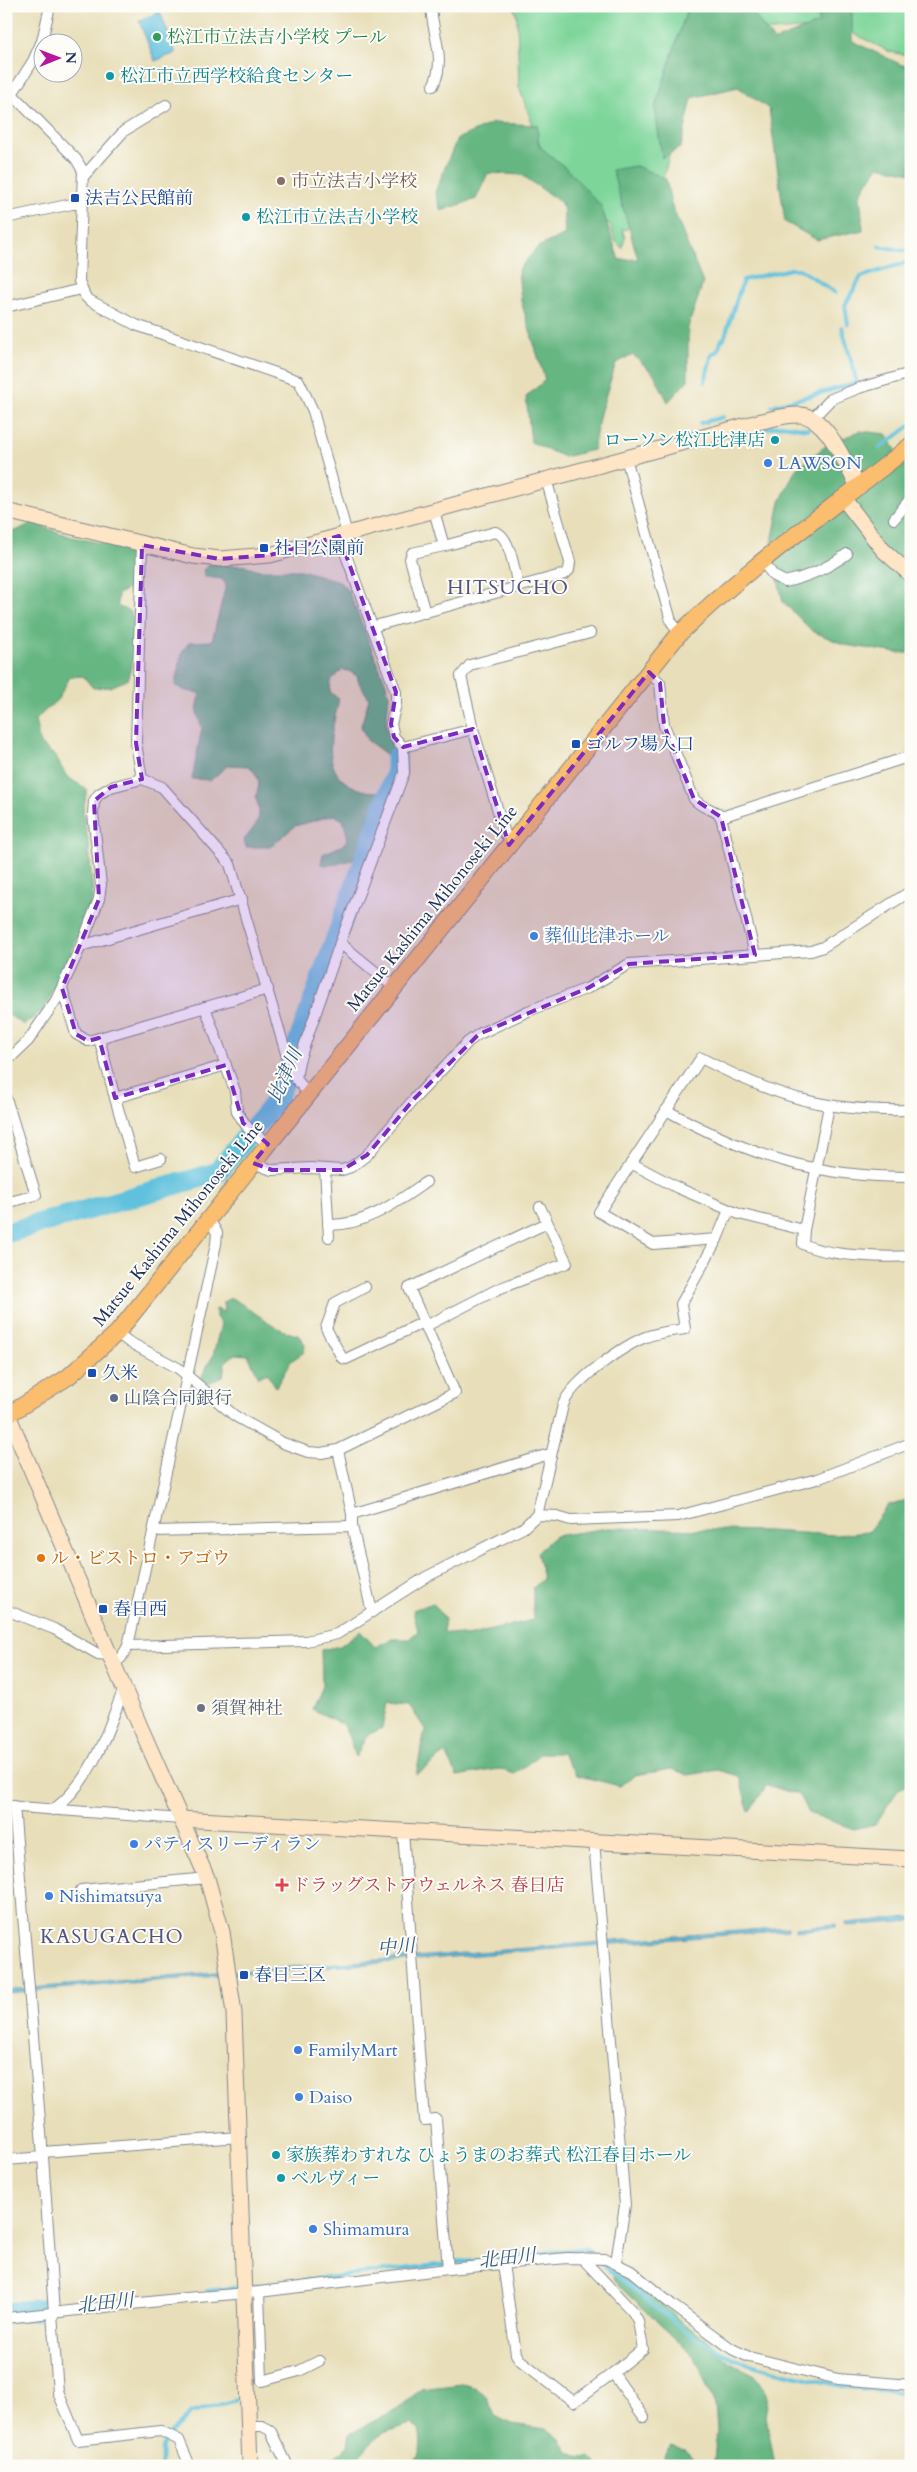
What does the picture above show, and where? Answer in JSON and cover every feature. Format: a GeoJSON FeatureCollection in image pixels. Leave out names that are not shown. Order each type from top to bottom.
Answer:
{"type":"FeatureCollection","features":[{"type":"Feature","properties":{"kind":"main road","name":"Matsue Kashima Mihonoseki Line"},"geometry":{"type":"LineString","coordinates":[[7,1414],[68,1378],[117,1333],[679,634],[716,598],[761,560],[859,487],[911,445]]}},
{"type":"Feature","properties":{"kind":"street"},"geometry":{"type":"LineString","coordinates":[[50,6],[42,41],[33,61],[9,98],[76,159],[83,171],[80,204],[79,281],[81,289],[85,296],[100,306],[136,325],[299,381],[313,411],[343,535],[371,627],[396,692],[396,704],[391,724],[394,736],[403,747],[404,773],[402,784],[340,944],[295,1076]]}},
{"type":"Feature","properties":{"kind":"street"},"geometry":{"type":"LineString","coordinates":[[431,6],[440,62],[439,75],[433,86]]}},
{"type":"Feature","properties":{"kind":"street"},"geometry":{"type":"LineString","coordinates":[[83,177],[124,132],[166,105]]}},
{"type":"Feature","properties":{"kind":"street"},"geometry":{"type":"LineString","coordinates":[[6,218],[80,204]]}},
{"type":"Feature","properties":{"kind":"street"},"geometry":{"type":"LineString","coordinates":[[6,306],[81,289]]}},
{"type":"Feature","properties":{"kind":"street"},"geometry":{"type":"LineString","coordinates":[[812,419],[831,399],[858,388],[911,373]]}},
{"type":"Feature","properties":{"kind":"street"},"geometry":{"type":"LineString","coordinates":[[6,512],[193,556],[228,559],[270,555],[784,416],[803,415],[812,419],[824,429],[859,487]]}},
{"type":"Feature","properties":{"kind":"street"},"geometry":{"type":"LineString","coordinates":[[626,458],[671,621],[679,634]]}},
{"type":"Feature","properties":{"kind":"street"},"geometry":{"type":"LineString","coordinates":[[371,627],[564,574],[569,570],[570,562],[546,480]]}},
{"type":"Feature","properties":{"kind":"street"},"geometry":{"type":"LineString","coordinates":[[843,498],[884,550],[911,575]]}},
{"type":"Feature","properties":{"kind":"street"},"geometry":{"type":"LineString","coordinates":[[894,520],[911,498]]}},
{"type":"Feature","properties":{"kind":"street"},"geometry":{"type":"LineString","coordinates":[[434,511],[444,546]]}},
{"type":"Feature","properties":{"kind":"street"},"geometry":{"type":"LineString","coordinates":[[425,613],[410,559],[412,553],[495,532],[500,533],[506,539],[518,587]]}},
{"type":"Feature","properties":{"kind":"street"},"geometry":{"type":"LineString","coordinates":[[142,545],[136,743],[142,779]]}},
{"type":"Feature","properties":{"kind":"street"},"geometry":{"type":"LineString","coordinates":[[761,560],[774,576],[785,582],[804,578],[833,564],[847,554]]}},
{"type":"Feature","properties":{"kind":"street"},"geometry":{"type":"LineString","coordinates":[[512,841],[505,834],[473,729],[461,685],[463,670],[470,665],[590,633]]}},
{"type":"Feature","properties":{"kind":"street"},"geometry":{"type":"LineString","coordinates":[[648,672],[660,684],[664,725],[694,799],[700,807],[718,813],[722,817],[755,955]]}},
{"type":"Feature","properties":{"kind":"street"},"geometry":{"type":"LineString","coordinates":[[403,747],[473,729]]}},
{"type":"Feature","properties":{"kind":"street"},"geometry":{"type":"LineString","coordinates":[[722,817],[911,756]]}},
{"type":"Feature","properties":{"kind":"street"},"geometry":{"type":"LineString","coordinates":[[6,1062],[33,1033],[62,988],[99,899],[101,885],[92,814],[94,801],[100,794],[111,787],[142,779],[162,788],[224,855],[234,872],[288,1060],[295,1076],[309,1094]]}},
{"type":"Feature","properties":{"kind":"street"},"geometry":{"type":"LineString","coordinates":[[253,1163],[272,1170],[310,1168],[342,1170],[351,1167],[367,1155],[414,1099],[468,1042],[488,1030],[528,1011],[588,988],[629,964],[811,951],[823,948],[911,890]]}},
{"type":"Feature","properties":{"kind":"street"},"geometry":{"type":"LineString","coordinates":[[81,946],[242,899]]}},
{"type":"Feature","properties":{"kind":"street"},"geometry":{"type":"LineString","coordinates":[[340,944],[394,987]]}},
{"type":"Feature","properties":{"kind":"street"},"geometry":{"type":"LineString","coordinates":[[62,988],[76,1034],[88,1041],[268,989]]}},
{"type":"Feature","properties":{"kind":"street"},"geometry":{"type":"LineString","coordinates":[[205,1007],[235,1091],[238,1112],[251,1131],[268,1144]]}},
{"type":"Feature","properties":{"kind":"street"},"geometry":{"type":"LineString","coordinates":[[98,1038],[135,1167],[161,1160]]}},
{"type":"Feature","properties":{"kind":"street"},"geometry":{"type":"LineString","coordinates":[[716,1239],[653,1244],[599,1212],[701,1058],[763,1088],[829,1106],[911,1110]]}},
{"type":"Feature","properties":{"kind":"street"},"geometry":{"type":"LineString","coordinates":[[115,1098],[226,1064]]}},
{"type":"Feature","properties":{"kind":"street"},"geometry":{"type":"LineString","coordinates":[[6,1098],[36,1195],[6,1203]]}},
{"type":"Feature","properties":{"kind":"street"},"geometry":{"type":"LineString","coordinates":[[829,1106],[804,1230],[803,1244],[813,1249],[869,1256],[911,1256]]}},
{"type":"Feature","properties":{"kind":"street"},"geometry":{"type":"LineString","coordinates":[[666,1110],[714,1137],[775,1159],[850,1175],[911,1177]]}},
{"type":"Feature","properties":{"kind":"street"},"geometry":{"type":"LineString","coordinates":[[631,1163],[678,1188],[729,1210],[760,1220],[804,1230]]}},
{"type":"Feature","properties":{"kind":"street"},"geometry":{"type":"LineString","coordinates":[[325,1169],[328,1237]]}},
{"type":"Feature","properties":{"kind":"street"},"geometry":{"type":"LineString","coordinates":[[328,1225],[341,1225],[386,1209],[426,1182]]}},
{"type":"Feature","properties":{"kind":"street"},"geometry":{"type":"LineString","coordinates":[[365,1287],[335,1303],[326,1328],[342,1358],[346,1359],[498,1289],[567,1263],[540,1207]]}},
{"type":"Feature","properties":{"kind":"street"},"geometry":{"type":"LineString","coordinates":[[128,1646],[316,1640],[337,1634],[426,1577],[523,1528],[537,1515],[550,1457],[564,1405],[569,1394],[604,1362],[642,1339],[662,1332],[685,1329],[681,1304],[716,1239],[729,1210]]}},
{"type":"Feature","properties":{"kind":"street"},"geometry":{"type":"LineString","coordinates":[[6,1610],[54,1628],[98,1654],[111,1659],[121,1658],[128,1646],[216,1244],[216,1233],[209,1219]]}},
{"type":"Feature","properties":{"kind":"street"},"geometry":{"type":"LineString","coordinates":[[117,1333],[129,1342],[178,1368],[235,1416],[284,1443],[314,1452],[338,1450],[455,1393],[409,1288],[547,1223]]}},
{"type":"Feature","properties":{"kind":"street"},"geometry":{"type":"LineString","coordinates":[[7,1414],[207,1878],[222,1932],[231,1987],[248,2290],[250,2466]]}},
{"type":"Feature","properties":{"kind":"street"},"geometry":{"type":"LineString","coordinates":[[537,1515],[557,1516],[571,1520],[678,1516],[817,1479],[911,1443]]}},
{"type":"Feature","properties":{"kind":"street"},"geometry":{"type":"LineString","coordinates":[[338,1450],[352,1514],[352,1526],[372,1612]]}},
{"type":"Feature","properties":{"kind":"street"},"geometry":{"type":"LineString","coordinates":[[352,1514],[511,1465],[546,1455],[550,1457]]}},
{"type":"Feature","properties":{"kind":"street"},"geometry":{"type":"LineString","coordinates":[[152,1531],[352,1526]]}},
{"type":"Feature","properties":{"kind":"street"},"geometry":{"type":"LineString","coordinates":[[53,1810],[72,1794],[88,1771],[102,1745],[124,1688]]}},
{"type":"Feature","properties":{"kind":"street"},"geometry":{"type":"LineString","coordinates":[[190,2466],[179,2440],[160,2431],[78,2440],[58,2392],[43,2155],[30,1990],[10,1806],[181,1819],[911,1859]]}},
{"type":"Feature","properties":{"kind":"street"},"geometry":{"type":"LineString","coordinates":[[403,1831],[424,2120],[436,2119],[448,2265]]}},
{"type":"Feature","properties":{"kind":"street"},"geometry":{"type":"LineString","coordinates":[[594,1841],[624,2205],[611,2260]]}},
{"type":"Feature","properties":{"kind":"street"},"geometry":{"type":"LineString","coordinates":[[81,1890],[207,1878]]}},
{"type":"Feature","properties":{"kind":"street"},"geometry":{"type":"LineString","coordinates":[[6,2160],[239,2137]]}},
{"type":"Feature","properties":{"kind":"street"},"geometry":{"type":"LineString","coordinates":[[502,2264],[516,2354],[520,2360],[574,2402],[643,2349],[638,2321],[633,2312],[586,2258]]}},
{"type":"Feature","properties":{"kind":"street"},"geometry":{"type":"LineString","coordinates":[[6,2318],[186,2298],[448,2265],[502,2264],[586,2258],[611,2260],[631,2270],[671,2304],[732,2349],[749,2357],[838,2379],[911,2385]]}},
{"type":"Feature","properties":{"kind":"street"},"geometry":{"type":"LineString","coordinates":[[248,2290],[262,2381],[299,2372],[319,2361]]}},
{"type":"Feature","properties":{"kind":"street"},"geometry":{"type":"LineString","coordinates":[[613,2373],[644,2417]]}},
{"type":"Feature","properties":{"kind":"street"},"geometry":{"type":"LineString","coordinates":[[250,2426],[262,2426],[270,2430],[288,2466]]}},
{"type":"Feature","properties":{"kind":"highlighted area"},"geometry":{"type":"Polygon","coordinates":[[[339,536],[396,692],[391,724],[394,737],[403,747],[473,729],[509,845],[649,672],[660,683],[664,725],[694,799],[721,817],[755,955],[629,964],[588,988],[479,1034],[414,1099],[367,1155],[342,1170],[272,1170],[253,1163],[268,1144],[243,1123],[226,1065],[115,1098],[99,1038],[88,1041],[76,1034],[62,988],[99,899],[94,801],[111,787],[142,779],[136,743],[142,545],[220,559],[270,555],[339,536]]]}},
{"type":"Feature","properties":{"kind":"green space"},"geometry":{"type":"Polygon","coordinates":[[[514,6],[911,6],[911,56],[890,52],[839,26],[758,32],[704,18],[664,175],[626,230],[622,229],[625,238],[622,248],[615,241],[610,224],[562,206],[519,87],[517,17],[514,6]]]}},
{"type":"Feature","properties":{"kind":"green space"},"geometry":{"type":"Polygon","coordinates":[[[688,6],[749,8],[774,41],[819,23],[818,6],[852,6],[852,41],[902,65],[911,65],[911,173],[878,166],[860,194],[863,230],[817,240],[785,222],[769,109],[738,87],[692,98],[681,147],[662,158],[655,108],[688,6]]]}},
{"type":"Feature","properties":{"kind":"green space"},"geometry":{"type":"Polygon","coordinates":[[[493,123],[537,125],[539,146],[567,169],[601,206],[619,260],[638,259],[612,170],[636,166],[666,179],[671,204],[703,283],[688,327],[688,380],[668,402],[654,374],[633,355],[616,363],[600,413],[593,450],[564,457],[531,442],[526,397],[545,380],[521,301],[518,270],[538,247],[565,234],[563,204],[522,175],[488,173],[476,199],[441,211],[435,192],[457,139],[493,123]]]}},
{"type":"Feature","properties":{"kind":"green space"},"geometry":{"type":"Polygon","coordinates":[[[860,431],[886,434],[906,465],[911,483],[911,653],[898,653],[845,645],[812,631],[783,602],[771,547],[780,502],[796,469],[827,445],[860,431]]]}},
{"type":"Feature","properties":{"kind":"green space"},"geometry":{"type":"Polygon","coordinates":[[[32,523],[72,537],[134,550],[134,575],[130,588],[118,594],[117,606],[131,612],[134,638],[132,663],[127,680],[110,687],[93,688],[83,676],[70,677],[58,699],[35,720],[40,744],[55,756],[67,777],[87,789],[83,812],[89,845],[93,897],[85,922],[56,986],[43,1010],[24,1025],[6,1013],[6,531],[16,531],[32,523]]]}},
{"type":"Feature","properties":{"kind":"green space"},"geometry":{"type":"Polygon","coordinates":[[[209,564],[247,566],[259,570],[301,570],[339,581],[348,590],[386,684],[389,696],[386,725],[393,750],[386,754],[367,740],[361,726],[369,699],[357,676],[349,671],[342,670],[331,680],[330,692],[339,699],[330,747],[331,759],[341,779],[352,786],[367,791],[383,791],[359,855],[351,860],[334,864],[321,864],[323,854],[343,845],[348,838],[343,820],[334,815],[295,826],[270,847],[246,847],[244,840],[256,825],[259,815],[255,797],[259,784],[249,766],[228,765],[211,780],[192,779],[202,728],[197,712],[200,693],[186,691],[175,685],[182,653],[189,642],[212,641],[226,585],[222,579],[205,577],[203,570],[209,564]]]}},
{"type":"Feature","properties":{"kind":"green space"},"geometry":{"type":"Polygon","coordinates":[[[231,1298],[280,1329],[298,1335],[305,1344],[304,1352],[291,1361],[276,1387],[267,1373],[259,1377],[248,1355],[235,1354],[225,1362],[223,1376],[209,1383],[200,1379],[213,1356],[221,1324],[216,1317],[216,1309],[224,1312],[223,1302],[231,1298]]]}},
{"type":"Feature","properties":{"kind":"green space"},"geometry":{"type":"Polygon","coordinates":[[[911,1499],[911,1784],[899,1789],[875,1824],[854,1829],[808,1813],[799,1795],[767,1785],[749,1812],[739,1776],[718,1770],[688,1775],[672,1769],[635,1775],[620,1786],[576,1775],[562,1753],[541,1753],[515,1774],[498,1769],[457,1776],[446,1753],[416,1775],[425,1729],[409,1705],[387,1703],[382,1728],[366,1736],[356,1757],[344,1725],[312,1709],[322,1686],[321,1650],[340,1646],[360,1631],[375,1647],[392,1639],[409,1639],[418,1631],[413,1610],[433,1603],[445,1619],[443,1632],[467,1636],[533,1620],[533,1588],[543,1579],[537,1552],[555,1536],[608,1528],[769,1531],[835,1535],[868,1532],[888,1505],[911,1499]]]}},
{"type":"Feature","properties":{"kind":"green space"},"geometry":{"type":"Polygon","coordinates":[[[617,2269],[633,2279],[683,2323],[708,2340],[730,2362],[755,2375],[763,2387],[768,2405],[766,2416],[775,2466],[710,2466],[714,2462],[717,2429],[715,2405],[695,2357],[621,2288],[613,2277],[614,2270],[617,2269]]]}},
{"type":"Feature","properties":{"kind":"green space"},"geometry":{"type":"Polygon","coordinates":[[[462,2384],[477,2388],[487,2398],[495,2416],[511,2424],[546,2429],[560,2440],[568,2452],[576,2456],[590,2457],[599,2466],[412,2466],[418,2457],[421,2439],[419,2429],[412,2424],[390,2430],[377,2438],[351,2466],[330,2466],[332,2458],[348,2446],[350,2434],[400,2407],[421,2389],[462,2384]]]}},
{"type":"Feature","properties":{"kind":"green space"},"geometry":{"type":"Polygon","coordinates":[[[671,2446],[685,2449],[701,2466],[661,2466],[665,2454],[671,2446]]]}},
{"type":"Feature","properties":{"kind":"water","name":"松江市立法吉小学校 プール"},"geometry":{"type":"Polygon","coordinates":[[[160,12],[176,53],[155,61],[139,21],[160,12]]]}},
{"type":"Feature","properties":{"kind":"water"},"geometry":{"type":"Polygon","coordinates":[[[911,1917],[911,1921],[846,1926],[846,1923],[911,1917]]]}},
{"type":"Feature","properties":{"kind":"water"},"geometry":{"type":"Polygon","coordinates":[[[836,1924],[836,1927],[795,1931],[795,1928],[836,1924]]]}},
{"type":"Feature","properties":{"kind":"water"},"geometry":{"type":"Polygon","coordinates":[[[788,1927],[788,1930],[6,1993],[6,1990],[788,1927]]]}},
{"type":"Feature","properties":{"kind":"waterway"},"geometry":{"type":"LineString","coordinates":[[879,246],[911,252]]}},
{"type":"Feature","properties":{"kind":"waterway"},"geometry":{"type":"LineString","coordinates":[[848,324],[845,305],[861,277],[911,261]]}},
{"type":"Feature","properties":{"kind":"waterway"},"geometry":{"type":"LineString","coordinates":[[724,339],[743,280],[791,269],[799,269],[818,281]]}},
{"type":"Feature","properties":{"kind":"waterway"},"geometry":{"type":"LineString","coordinates":[[820,283],[836,293]]}},
{"type":"Feature","properties":{"kind":"waterway"},"geometry":{"type":"LineString","coordinates":[[772,406],[857,383],[842,327]]}},
{"type":"Feature","properties":{"kind":"waterway"},"geometry":{"type":"LineString","coordinates":[[705,382],[712,353],[717,352],[722,339]]}},
{"type":"Feature","properties":{"kind":"waterway"},"geometry":{"type":"LineString","coordinates":[[700,423],[723,417]]}},
{"type":"Feature","properties":{"kind":"waterway"},"geometry":{"type":"LineString","coordinates":[[744,433],[782,425],[808,429]]}},
{"type":"Feature","properties":{"kind":"waterway"},"geometry":{"type":"LineString","coordinates":[[880,448],[911,425]]}},
{"type":"Feature","properties":{"kind":"waterway","name":"比津川"},"geometry":{"type":"LineString","coordinates":[[6,1233],[216,1173],[276,1101],[396,773],[396,758]]}},
{"type":"Feature","properties":{"kind":"waterway","name":"北田川"},"geometry":{"type":"LineString","coordinates":[[247,2287],[586,2248],[594,2256]]}},
{"type":"Feature","properties":{"kind":"waterway","name":"北田川"},"geometry":{"type":"LineString","coordinates":[[599,2262],[692,2336],[731,2357],[763,2368],[847,2387],[911,2393]]}},
{"type":"Feature","properties":{"kind":"waterway","name":"北田川"},"geometry":{"type":"LineString","coordinates":[[207,2291],[240,2287]]}},
{"type":"Feature","properties":{"kind":"waterway","name":"北田川"},"geometry":{"type":"LineString","coordinates":[[6,2313],[43,2309]]}},
{"type":"Feature","properties":{"kind":"waterway"},"geometry":{"type":"LineString","coordinates":[[169,2434],[192,2413],[236,2400]]}},
{"type":"Feature","properties":{"kind":"waterway"},"geometry":{"type":"LineString","coordinates":[[161,2466],[162,2447],[168,2436]]}},
{"type":"Feature","properties":{"kind":"place","name":"松江市立法吉小学校 プール"},"geometry":{"type":"Point","coordinates":[157,37]}},
{"type":"Feature","properties":{"kind":"place","name":"松江市立西学校給食センター"},"geometry":{"type":"Point","coordinates":[110,76]}},
{"type":"Feature","properties":{"kind":"place","name":"市立法吉小学校"},"geometry":{"type":"Point","coordinates":[281,181]}},
{"type":"Feature","properties":{"kind":"place","name":"法吉公民館前"},"geometry":{"type":"Point","coordinates":[75,198]}},
{"type":"Feature","properties":{"kind":"place","name":"松江市立法吉小学校"},"geometry":{"type":"Point","coordinates":[246,217]}},
{"type":"Feature","properties":{"kind":"place","name":"ローソン松江比津店"},"geometry":{"type":"Point","coordinates":[775,440]}},
{"type":"Feature","properties":{"kind":"place","name":"LAWSON"},"geometry":{"type":"Point","coordinates":[768,463]}},
{"type":"Feature","properties":{"kind":"place","name":"社日公園前"},"geometry":{"type":"Point","coordinates":[264,548]}},
{"type":"Feature","properties":{"kind":"place","name":"ゴルフ場入口"},"geometry":{"type":"Point","coordinates":[576,744]}},
{"type":"Feature","properties":{"kind":"place","name":"葬仙比津ホール"},"geometry":{"type":"Point","coordinates":[534,936]}},
{"type":"Feature","properties":{"kind":"place","name":"久米"},"geometry":{"type":"Point","coordinates":[92,1373]}},
{"type":"Feature","properties":{"kind":"place","name":"山陰合同銀行"},"geometry":{"type":"Point","coordinates":[114,1398]}},
{"type":"Feature","properties":{"kind":"place","name":"ル・ビストロ・アゴウ"},"geometry":{"type":"Point","coordinates":[41,1558]}},
{"type":"Feature","properties":{"kind":"place","name":"春日西"},"geometry":{"type":"Point","coordinates":[103,1609]}},
{"type":"Feature","properties":{"kind":"place","name":"須賀神社"},"geometry":{"type":"Point","coordinates":[201,1708]}},
{"type":"Feature","properties":{"kind":"place","name":"パティスリーディラン"},"geometry":{"type":"Point","coordinates":[134,1844]}},
{"type":"Feature","properties":{"kind":"place","name":"ドラッグストアウェルネス 春日店"},"geometry":{"type":"Point","coordinates":[282,1885]}},
{"type":"Feature","properties":{"kind":"place","name":"Nishimatsuya"},"geometry":{"type":"Point","coordinates":[49,1896]}},
{"type":"Feature","properties":{"kind":"place","name":"春日三区"},"geometry":{"type":"Point","coordinates":[244,1975]}},
{"type":"Feature","properties":{"kind":"place","name":"FamilyMart"},"geometry":{"type":"Point","coordinates":[298,2050]}},
{"type":"Feature","properties":{"kind":"place","name":"Daiso"},"geometry":{"type":"Point","coordinates":[299,2097]}},
{"type":"Feature","properties":{"kind":"place","name":"家族葬わすれな ひょうまのお葬式 松江春日ホール"},"geometry":{"type":"Point","coordinates":[276,2155]}},
{"type":"Feature","properties":{"kind":"place","name":"ベルヴィー"},"geometry":{"type":"Point","coordinates":[281,2178]}},
{"type":"Feature","properties":{"kind":"place","name":"Shimamura"},"geometry":{"type":"Point","coordinates":[313,2229]}},
{"type":"Feature","properties":{"kind":"district","name":"HITSUCHO"},"geometry":{"type":"Point","coordinates":[508,587]}},
{"type":"Feature","properties":{"kind":"district","name":"KASUGACHO"},"geometry":{"type":"Point","coordinates":[112,1936]}},
{"type":"Feature","properties":{"kind":"water label","name":"中川"},"geometry":{"type":"Point","coordinates":[396,1946]}}]}
